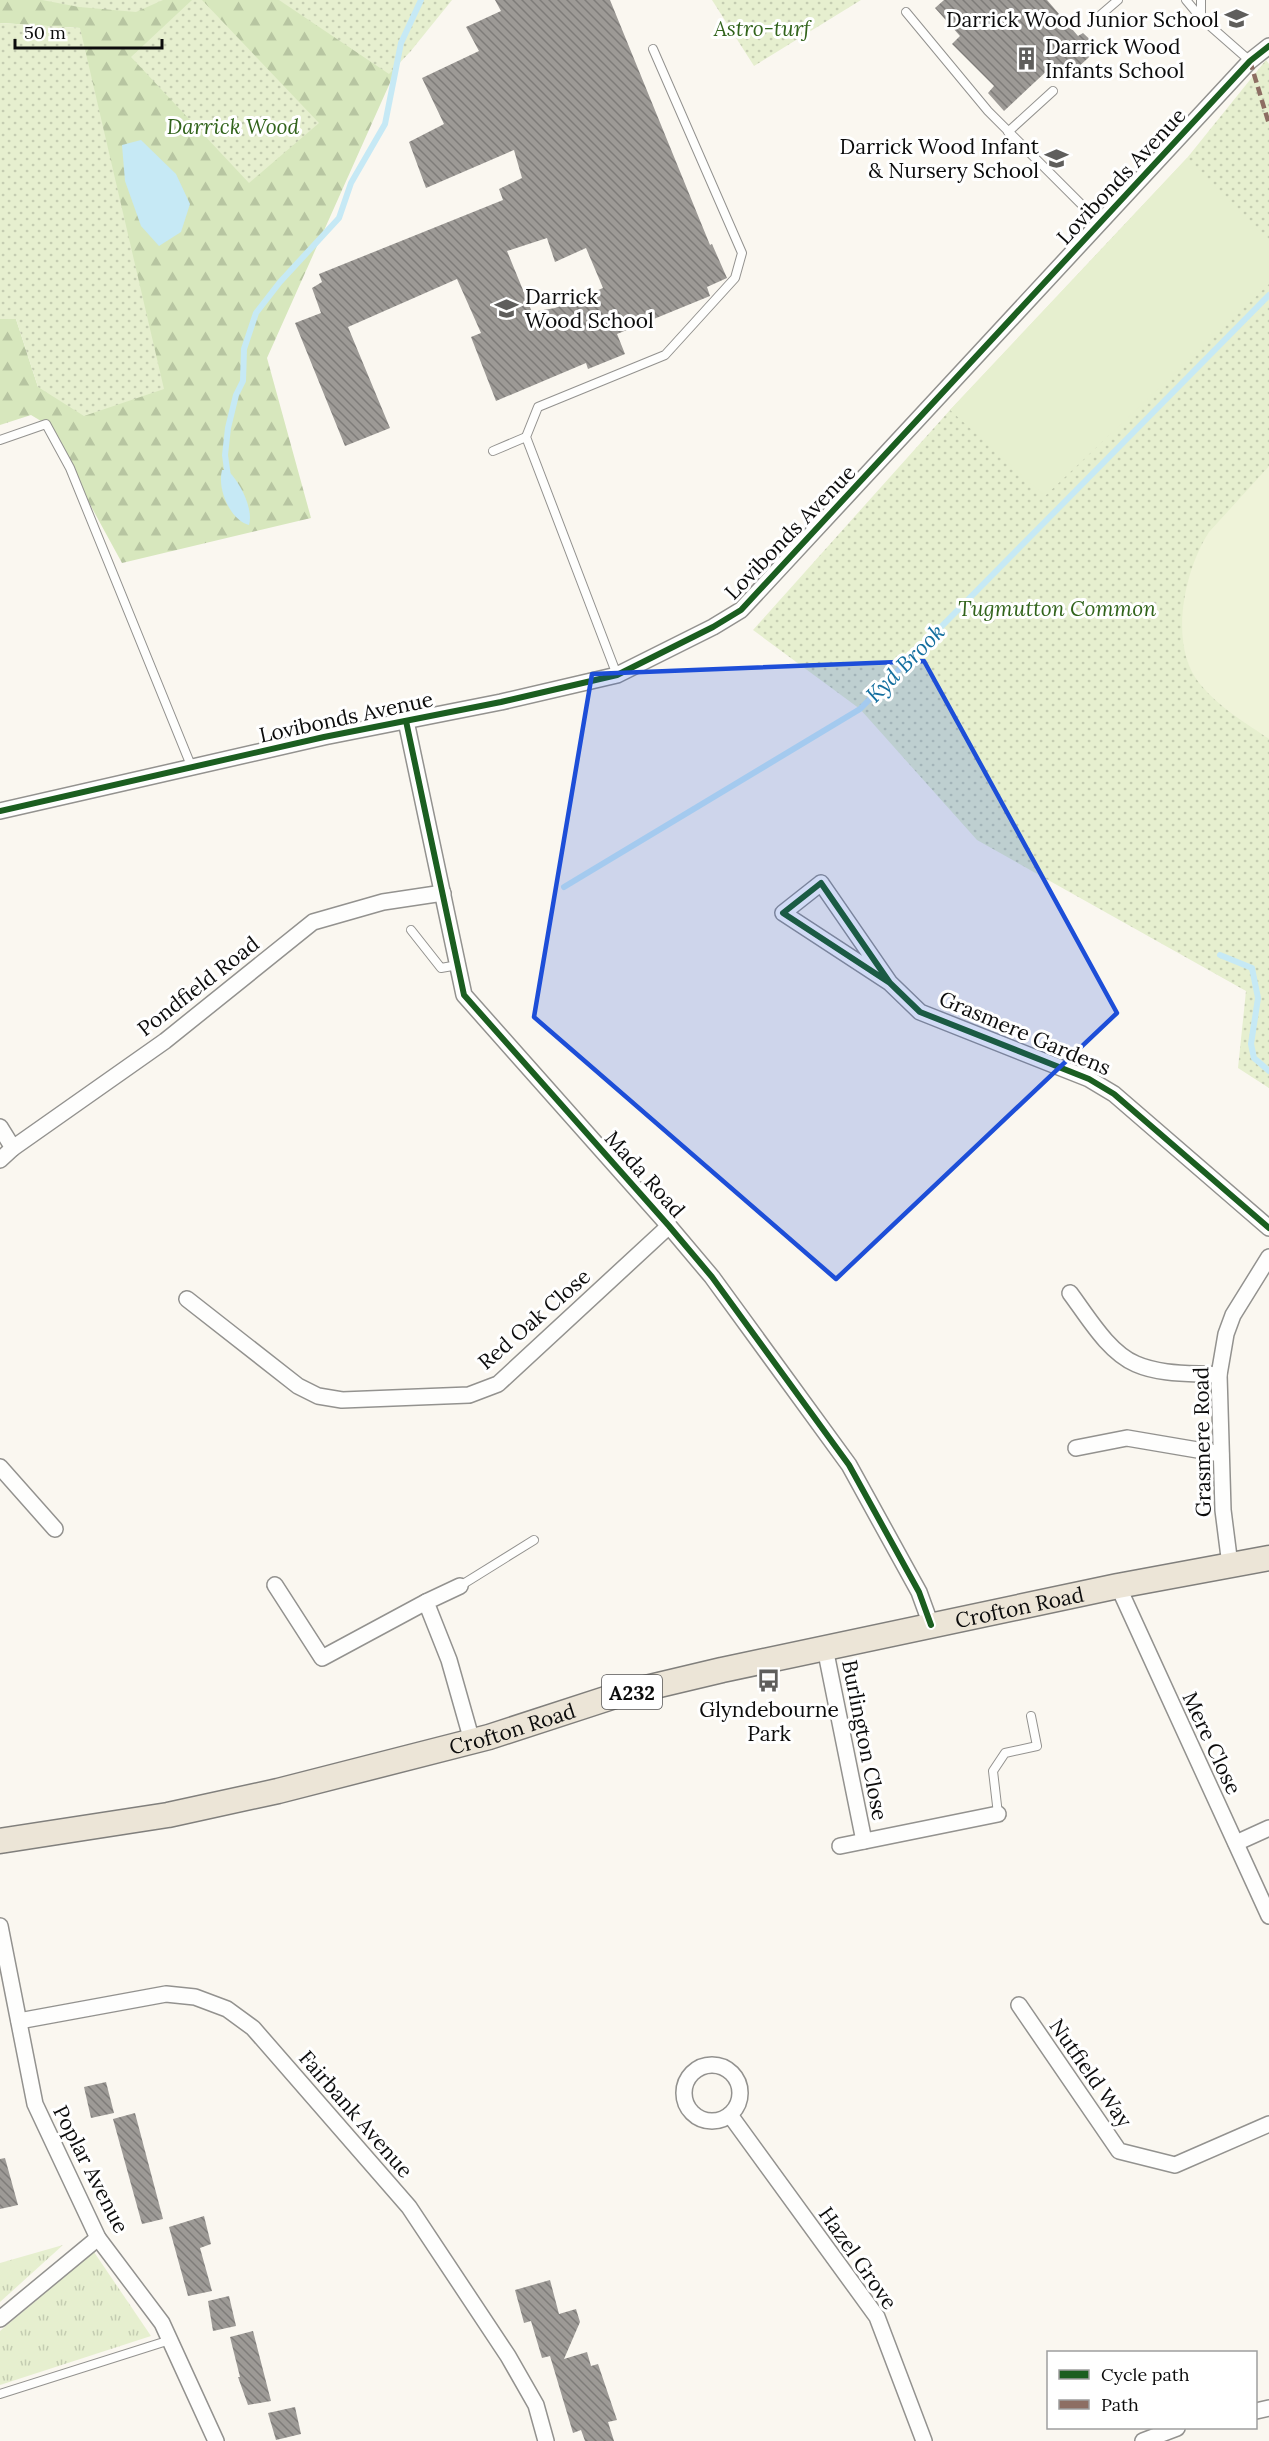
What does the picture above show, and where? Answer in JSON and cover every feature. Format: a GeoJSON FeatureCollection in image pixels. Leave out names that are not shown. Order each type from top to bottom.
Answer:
{"type":"FeatureCollection","features":[{"type":"Feature","properties":{"kind":"main road","name":"Crofton Road"},"geometry":{"type":"LineString","coordinates":[[0,1841],[168,1815],[278,1791],[472,1741],[621,1694],[931,1625],[1118,1586],[1269,1558]]}},
{"type":"Feature","properties":{"kind":"street","name":"Lovibonds Avenue"},"geometry":{"type":"LineString","coordinates":[[0,811],[324,737],[617,675],[713,627],[741,610],[1250,61],[1269,46]]}},
{"type":"Feature","properties":{"kind":"street","name":"Mada Road"},"geometry":{"type":"LineString","coordinates":[[406,721],[464,995],[669,1226],[712,1278],[849,1465],[919,1592],[931,1625]]}},
{"type":"Feature","properties":{"kind":"street","name":"Grasmere Gardens"},"geometry":{"type":"LineString","coordinates":[[890,983],[821,883],[783,913],[890,983],[920,1012],[1089,1079],[1114,1094],[1233,1194],[1269,1228]]}},
{"type":"Feature","properties":{"kind":"street","name":"Pondfield Road"},"geometry":{"type":"LineString","coordinates":[[0,1160],[165,1041],[313,922],[383,902],[443,893]]}},
{"type":"Feature","properties":{"kind":"street"},"geometry":{"type":"LineString","coordinates":[[0,1127],[14,1148]]}},
{"type":"Feature","properties":{"kind":"street","name":"Red Oak Close"},"geometry":{"type":"LineString","coordinates":[[187,1299],[298,1386],[318,1396],[342,1400],[469,1395],[498,1384],[669,1226]]}},
{"type":"Feature","properties":{"kind":"street","name":"Grasmere Road"},"geometry":{"type":"LineString","coordinates":[[1230,1565],[1223,1510],[1219,1376],[1226,1334],[1233,1315],[1269,1257]]}},
{"type":"Feature","properties":{"kind":"street"},"geometry":{"type":"LineString","coordinates":[[1070,1293],[1117,1351],[1135,1364],[1160,1371],[1219,1376]]}},
{"type":"Feature","properties":{"kind":"street"},"geometry":{"type":"LineString","coordinates":[[1076,1448],[1127,1438],[1221,1454]]}},
{"type":"Feature","properties":{"kind":"street"},"geometry":{"type":"LineString","coordinates":[[0,1467],[55,1529]]}},
{"type":"Feature","properties":{"kind":"street"},"geometry":{"type":"LineString","coordinates":[[276,1585],[322,1658],[460,1586]]}},
{"type":"Feature","properties":{"kind":"street","name":"Mere Close"},"geometry":{"type":"LineString","coordinates":[[1118,1586],[1269,1916]]}},
{"type":"Feature","properties":{"kind":"street"},"geometry":{"type":"LineString","coordinates":[[426,1602],[449,1660],[472,1741]]}},
{"type":"Feature","properties":{"kind":"street","name":"Burlington Close"},"geometry":{"type":"LineString","coordinates":[[825,1648],[864,1841]]}},
{"type":"Feature","properties":{"kind":"street","name":"Burlington Close"},"geometry":{"type":"LineString","coordinates":[[840,1846],[998,1814]]}},
{"type":"Feature","properties":{"kind":"street"},"geometry":{"type":"LineString","coordinates":[[1236,1843],[1269,1828]]}},
{"type":"Feature","properties":{"kind":"street","name":"Poplar Avenue"},"geometry":{"type":"LineString","coordinates":[[0,1926],[35,2104],[98,2238],[162,2323],[216,2441]]}},
{"type":"Feature","properties":{"kind":"street","name":"Fairbank Avenue"},"geometry":{"type":"LineString","coordinates":[[19,2021],[166,1994],[195,1997],[227,2009],[253,2028],[409,2207],[508,2356],[536,2405],[546,2441]]}},
{"type":"Feature","properties":{"kind":"street","name":"Nutfield Way"},"geometry":{"type":"LineString","coordinates":[[1018,2005],[1119,2151],[1175,2165],[1269,2124]]}},
{"type":"Feature","properties":{"kind":"street","name":"Hazel Grove"},"geometry":{"type":"LineString","coordinates":[[730,2115],[877,2317],[924,2441]]}},
{"type":"Feature","properties":{"kind":"street"},"geometry":{"type":"LineString","coordinates":[[0,2319],[98,2238]]}},
{"type":"Feature","properties":{"kind":"street"},"geometry":{"type":"LineString","coordinates":[[1143,2441],[1172,2429]]}},
{"type":"Feature","properties":{"kind":"lane"},"geometry":{"type":"LineString","coordinates":[[1097,18],[1118,0]]}},
{"type":"Feature","properties":{"kind":"lane"},"geometry":{"type":"LineString","coordinates":[[1186,0],[1201,18],[1250,61]]}},
{"type":"Feature","properties":{"kind":"lane"},"geometry":{"type":"LineString","coordinates":[[1201,0],[1201,18]]}},
{"type":"Feature","properties":{"kind":"lane"},"geometry":{"type":"LineString","coordinates":[[906,12],[988,111],[1100,223]]}},
{"type":"Feature","properties":{"kind":"lane"},"geometry":{"type":"LineString","coordinates":[[617,675],[526,437],[538,407],[665,355],[735,278],[742,253],[653,49]]}},
{"type":"Feature","properties":{"kind":"lane"},"geometry":{"type":"LineString","coordinates":[[1008,132],[1053,91]]}},
{"type":"Feature","properties":{"kind":"lane"},"geometry":{"type":"LineString","coordinates":[[0,440],[46,424],[70,468],[192,768]]}},
{"type":"Feature","properties":{"kind":"lane"},"geometry":{"type":"LineString","coordinates":[[493,451],[526,437]]}},
{"type":"Feature","properties":{"kind":"lane"},"geometry":{"type":"LineString","coordinates":[[411,930],[441,968],[458,965]]}},
{"type":"Feature","properties":{"kind":"lane"},"geometry":{"type":"LineString","coordinates":[[460,1586],[534,1540]]}},
{"type":"Feature","properties":{"kind":"lane"},"geometry":{"type":"LineString","coordinates":[[998,1814],[993,1771],[1005,1753],[1037,1746],[1031,1716]]}},
{"type":"Feature","properties":{"kind":"lane"},"geometry":{"type":"LineString","coordinates":[[0,2394],[170,2340]]}},
{"type":"Feature","properties":{"kind":"highlighted area"},"geometry":{"type":"Polygon","coordinates":[[[924,661],[1117,1013],[836,1279],[534,1017],[592,674],[924,661]]]}},
{"type":"Feature","properties":{"kind":"green space","name":"Darrick Wood"},"geometry":{"type":"Polygon","coordinates":[[[0,0],[427,0],[267,358],[311,518],[122,563],[46,424],[31,415],[0,425],[0,319],[16,319],[38,387],[80,28],[0,23],[0,0]]]}},
{"type":"Feature","properties":{"kind":"green space"},"geometry":{"type":"Polygon","coordinates":[[[42,0],[163,0],[136,12],[79,7],[42,0]]]}},
{"type":"Feature","properties":{"kind":"green space"},"geometry":{"type":"Polygon","coordinates":[[[192,0],[202,0],[319,123],[249,183],[131,57],[192,0]]]}},
{"type":"Feature","properties":{"kind":"green space"},"geometry":{"type":"Polygon","coordinates":[[[279,0],[452,0],[389,74],[279,0]]]}},
{"type":"Feature","properties":{"kind":"green space","name":"Astro-turf"},"geometry":{"type":"Polygon","coordinates":[[[712,0],[861,0],[754,66],[712,0]]]}},
{"type":"Feature","properties":{"kind":"green space"},"geometry":{"type":"Polygon","coordinates":[[[0,23],[80,28],[164,389],[84,416],[38,387],[16,319],[0,319],[0,23]]]}},
{"type":"Feature","properties":{"kind":"green space","name":"Tugmutton Common"},"geometry":{"type":"Polygon","coordinates":[[[1266,60],[1269,64],[1269,1088],[1238,1068],[1246,991],[977,840],[860,709],[753,630],[950,410],[1187,158],[1266,60]]]}},
{"type":"Feature","properties":{"kind":"green space"},"geometry":{"type":"Polygon","coordinates":[[[1187,158],[1269,242],[1269,284],[1045,496],[950,410],[1187,158]]]}},
{"type":"Feature","properties":{"kind":"green space"},"geometry":{"type":"Polygon","coordinates":[[[1269,466],[1269,739],[1224,707],[1200,684],[1190,668],[1184,650],[1182,629],[1187,587],[1200,548],[1209,532],[1269,466]]]}},
{"type":"Feature","properties":{"kind":"green space"},"geometry":{"type":"Polygon","coordinates":[[[63,2245],[0,2302],[0,2263],[63,2245]]]}},
{"type":"Feature","properties":{"kind":"green space"},"geometry":{"type":"Polygon","coordinates":[[[94,2252],[151,2336],[0,2385],[0,2331],[94,2252]]]}},
{"type":"Feature","properties":{"kind":"water"},"geometry":{"type":"Polygon","coordinates":[[[141,140],[176,174],[190,204],[181,232],[159,246],[141,226],[125,181],[122,145],[141,140]]]}},
{"type":"Feature","properties":{"kind":"water"},"geometry":{"type":"Polygon","coordinates":[[[222,470],[227,470],[241,488],[249,511],[249,525],[236,517],[226,503],[221,486],[222,470]]]}},
{"type":"Feature","properties":{"kind":"building","name":"Darrick Wood School"},"geometry":{"type":"Polygon","coordinates":[[[495,0],[610,0],[710,245],[712,244],[727,278],[707,287],[710,296],[617,334],[625,354],[588,369],[586,363],[496,401],[471,337],[481,333],[457,279],[348,327],[390,428],[345,446],[295,323],[321,313],[312,288],[322,282],[319,274],[503,200],[499,189],[522,178],[514,150],[426,188],[409,142],[444,124],[422,78],[479,51],[466,27],[501,11],[495,0]],[[547,238],[507,251],[532,312],[555,308],[603,288],[586,248],[555,262],[547,238]]]}},
{"type":"Feature","properties":{"kind":"building","name":"Darrick Wood Infants School"},"geometry":{"type":"Polygon","coordinates":[[[944,0],[1047,0],[1078,36],[1083,33],[1099,48],[1063,81],[1051,67],[1004,111],[988,93],[994,86],[952,44],[960,36],[935,8],[944,0]]]}},
{"type":"Feature","properties":{"kind":"building"},"geometry":{"type":"Polygon","coordinates":[[[106,2082],[114,2113],[91,2118],[84,2087],[106,2082]]]}},
{"type":"Feature","properties":{"kind":"building"},"geometry":{"type":"Polygon","coordinates":[[[135,2113],[163,2219],[142,2224],[113,2119],[135,2113]]]}},
{"type":"Feature","properties":{"kind":"building"},"geometry":{"type":"Polygon","coordinates":[[[5,2158],[18,2205],[0,2209],[0,2159],[5,2158]]]}},
{"type":"Feature","properties":{"kind":"building"},"geometry":{"type":"Polygon","coordinates":[[[204,2216],[211,2244],[200,2248],[212,2291],[188,2296],[169,2227],[204,2216]]]}},
{"type":"Feature","properties":{"kind":"building"},"geometry":{"type":"Polygon","coordinates":[[[550,2280],[559,2314],[576,2309],[580,2322],[564,2359],[587,2352],[591,2366],[598,2364],[617,2420],[608,2422],[614,2441],[585,2441],[581,2430],[573,2433],[550,2356],[542,2358],[531,2321],[524,2323],[515,2290],[550,2280]]]}},
{"type":"Feature","properties":{"kind":"building"},"geometry":{"type":"Polygon","coordinates":[[[229,2296],[236,2326],[213,2331],[208,2301],[229,2296]]]}},
{"type":"Feature","properties":{"kind":"building"},"geometry":{"type":"Polygon","coordinates":[[[253,2331],[271,2401],[248,2405],[238,2377],[240,2377],[230,2337],[253,2331]]]}},
{"type":"Feature","properties":{"kind":"building"},"geometry":{"type":"Polygon","coordinates":[[[295,2407],[301,2434],[276,2440],[268,2413],[295,2407]]]}},
{"type":"Feature","properties":{"kind":"waterway"},"geometry":{"type":"LineString","coordinates":[[228,477],[225,455],[228,428],[236,395],[243,381],[244,349],[256,313],[280,282],[339,218],[351,183],[385,124],[401,43],[421,0]]}},
{"type":"Feature","properties":{"kind":"waterway","name":"Kyd Brook"},"geometry":{"type":"LineString","coordinates":[[564,887],[860,709],[1269,295]]}},
{"type":"Feature","properties":{"kind":"waterway"},"geometry":{"type":"LineString","coordinates":[[1220,955],[1252,968],[1258,998],[1251,1044],[1254,1058],[1269,1071]]}},
{"type":"Feature","properties":{"kind":"marked path"},"geometry":{"type":"LineString","coordinates":[[1250,61],[1269,124]]}},
{"type":"Feature","properties":{"kind":"cycle path"},"geometry":{"type":"LineString","coordinates":[[0,811],[324,737],[501,702],[617,675],[713,627],[741,610],[1250,61],[1269,46]]}},
{"type":"Feature","properties":{"kind":"cycle path"},"geometry":{"type":"LineString","coordinates":[[406,721],[464,995],[712,1277],[849,1465],[919,1592],[931,1625]]}},
{"type":"Feature","properties":{"kind":"cycle path"},"geometry":{"type":"LineString","coordinates":[[890,983],[821,883],[783,913],[890,983],[920,1012],[1089,1079],[1114,1094],[1269,1228]]}},
{"type":"Feature","properties":{"kind":"place","name":"Darrick Wood Junior School"},"geometry":{"type":"Point","coordinates":[1237,19]}},
{"type":"Feature","properties":{"kind":"place","name":"Darrick Wood Infants School"},"geometry":{"type":"Point","coordinates":[1027,58]}},
{"type":"Feature","properties":{"kind":"place","name":"Darrick Wood Infant & Nursery School"},"geometry":{"type":"Point","coordinates":[1057,158]}},
{"type":"Feature","properties":{"kind":"place","name":"Darrick Wood School"},"geometry":{"type":"Point","coordinates":[507,308]}},
{"type":"Feature","properties":{"kind":"place","name":"Glyndebourne Park"},"geometry":{"type":"Point","coordinates":[769,1681]}}]}
